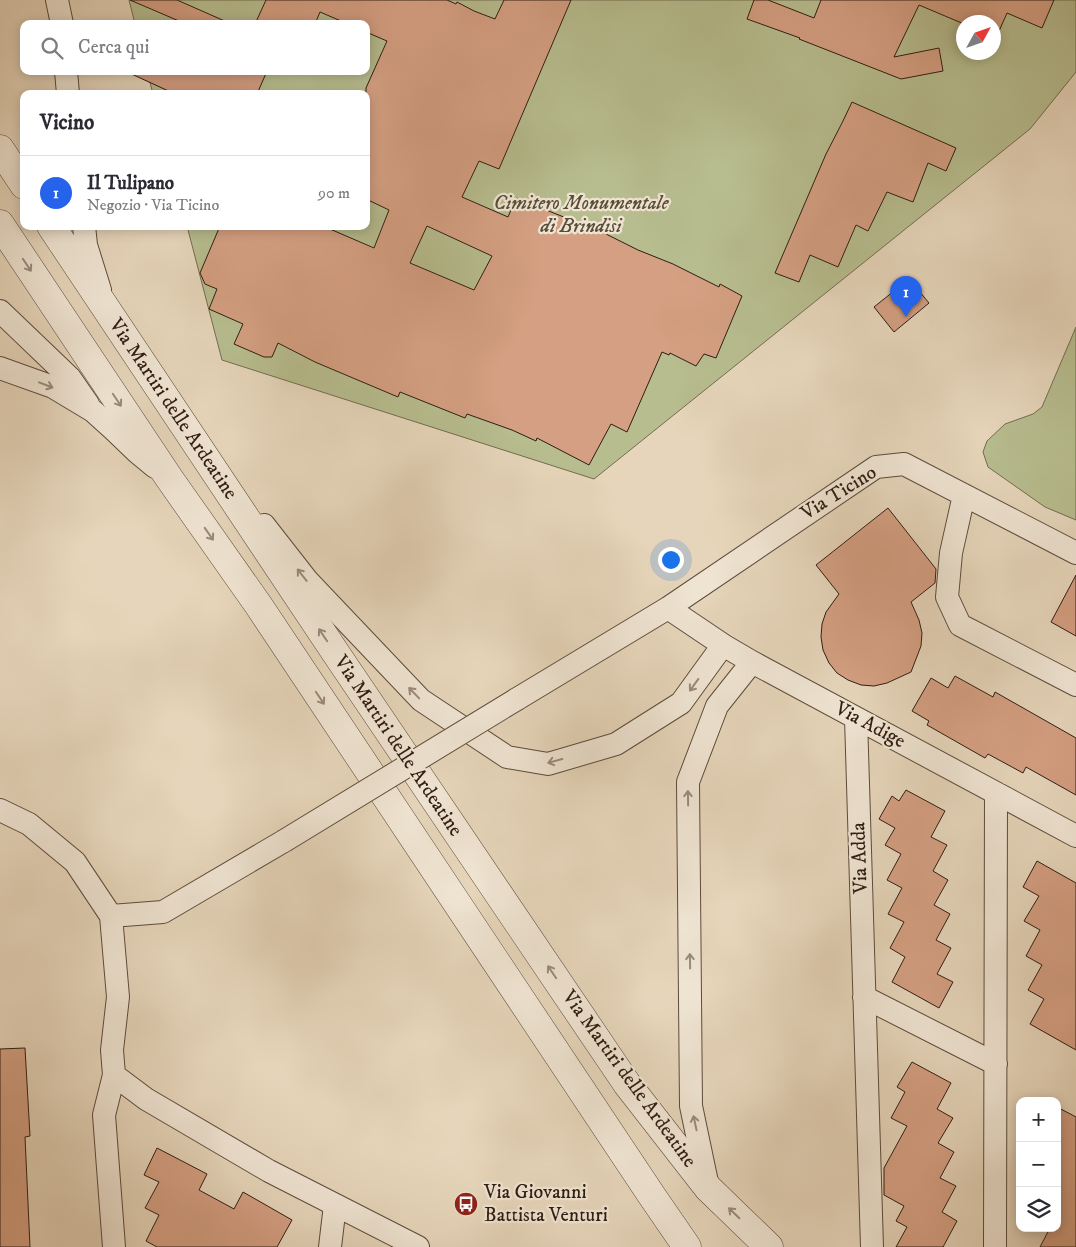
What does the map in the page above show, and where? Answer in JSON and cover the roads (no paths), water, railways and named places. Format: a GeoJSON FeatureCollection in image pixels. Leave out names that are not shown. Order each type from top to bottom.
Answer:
{"type":"FeatureCollection","features":[{"type":"Feature","properties":{"kind":"street"},"geometry":{"type":"LineString","coordinates":[[57,0],[61,20]]}},
{"type":"Feature","properties":{"kind":"street"},"geometry":{"type":"LineString","coordinates":[[66,75],[68,90]]}},
{"type":"Feature","properties":{"kind":"street"},"geometry":{"type":"LineString","coordinates":[[0,149],[20,179]]}},
{"type":"Feature","properties":{"kind":"street","name":"Via Martiri delle Ardeatine"},"geometry":{"type":"LineString","coordinates":[[0,224],[169,478],[259,606],[687,1247]]}},
{"type":"Feature","properties":{"kind":"street","name":"Via Martiri delle Ardeatine"},"geometry":{"type":"LineString","coordinates":[[54,230],[334,652],[627,1084],[708,1188],[769,1247]]}},
{"type":"Feature","properties":{"kind":"street"},"geometry":{"type":"LineString","coordinates":[[84,230],[86,245],[105,308]]}},
{"type":"Feature","properties":{"kind":"street"},"geometry":{"type":"LineString","coordinates":[[0,311],[70,378],[93,411]]}},
{"type":"Feature","properties":{"kind":"street"},"geometry":{"type":"LineString","coordinates":[[0,368],[53,388],[93,411],[138,453],[169,478]]}},
{"type":"Feature","properties":{"kind":"street"},"geometry":{"type":"LineString","coordinates":[[197,446],[238,490],[307,580],[421,700],[508,757],[548,764],[616,744],[681,703],[722,645]]}},
{"type":"Feature","properties":{"kind":"street","name":"Via Ticino"},"geometry":{"type":"LineString","coordinates":[[111,916],[163,912],[284,842],[668,608],[876,466],[904,464],[1076,553]]}},
{"type":"Feature","properties":{"kind":"street"},"geometry":{"type":"LineString","coordinates":[[964,495],[951,554],[947,596],[960,625],[1076,685]]}},
{"type":"Feature","properties":{"kind":"street","name":"Via Adige"},"geometry":{"type":"LineString","coordinates":[[668,608],[722,645],[752,662],[1076,836]]}},
{"type":"Feature","properties":{"kind":"street"},"geometry":{"type":"LineString","coordinates":[[708,1188],[691,1106],[688,782],[717,706],[752,662]]}},
{"type":"Feature","properties":{"kind":"street","name":"Via Adda"},"geometry":{"type":"LineString","coordinates":[[856,718],[872,1247]]}},
{"type":"Feature","properties":{"kind":"street"},"geometry":{"type":"LineString","coordinates":[[995,1247],[996,793]]}},
{"type":"Feature","properties":{"kind":"street"},"geometry":{"type":"LineString","coordinates":[[0,810],[29,824],[75,862],[111,916],[118,996],[112,1050],[114,1074],[104,1115],[114,1247]]}},
{"type":"Feature","properties":{"kind":"street"},"geometry":{"type":"LineString","coordinates":[[864,997],[996,1064]]}},
{"type":"Feature","properties":{"kind":"street"},"geometry":{"type":"LineString","coordinates":[[114,1074],[146,1099],[269,1171],[418,1247]]}},
{"type":"Feature","properties":{"kind":"street"},"geometry":{"type":"LineString","coordinates":[[330,1247],[335,1205]]}},
{"type":"Feature","properties":{"kind":"place","name":"Il Tulipano"},"geometry":{"type":"Point","coordinates":[906,317]}},
{"type":"Feature","properties":{"kind":"place","name":"Via Giovanni Battista Venturi"},"geometry":{"type":"Point","coordinates":[466,1204]}},
{"type":"Feature","properties":{"kind":"park label","name":"Cimitero Monumentale di Brindisi"},"geometry":{"type":"Point","coordinates":[581,214]}}]}
